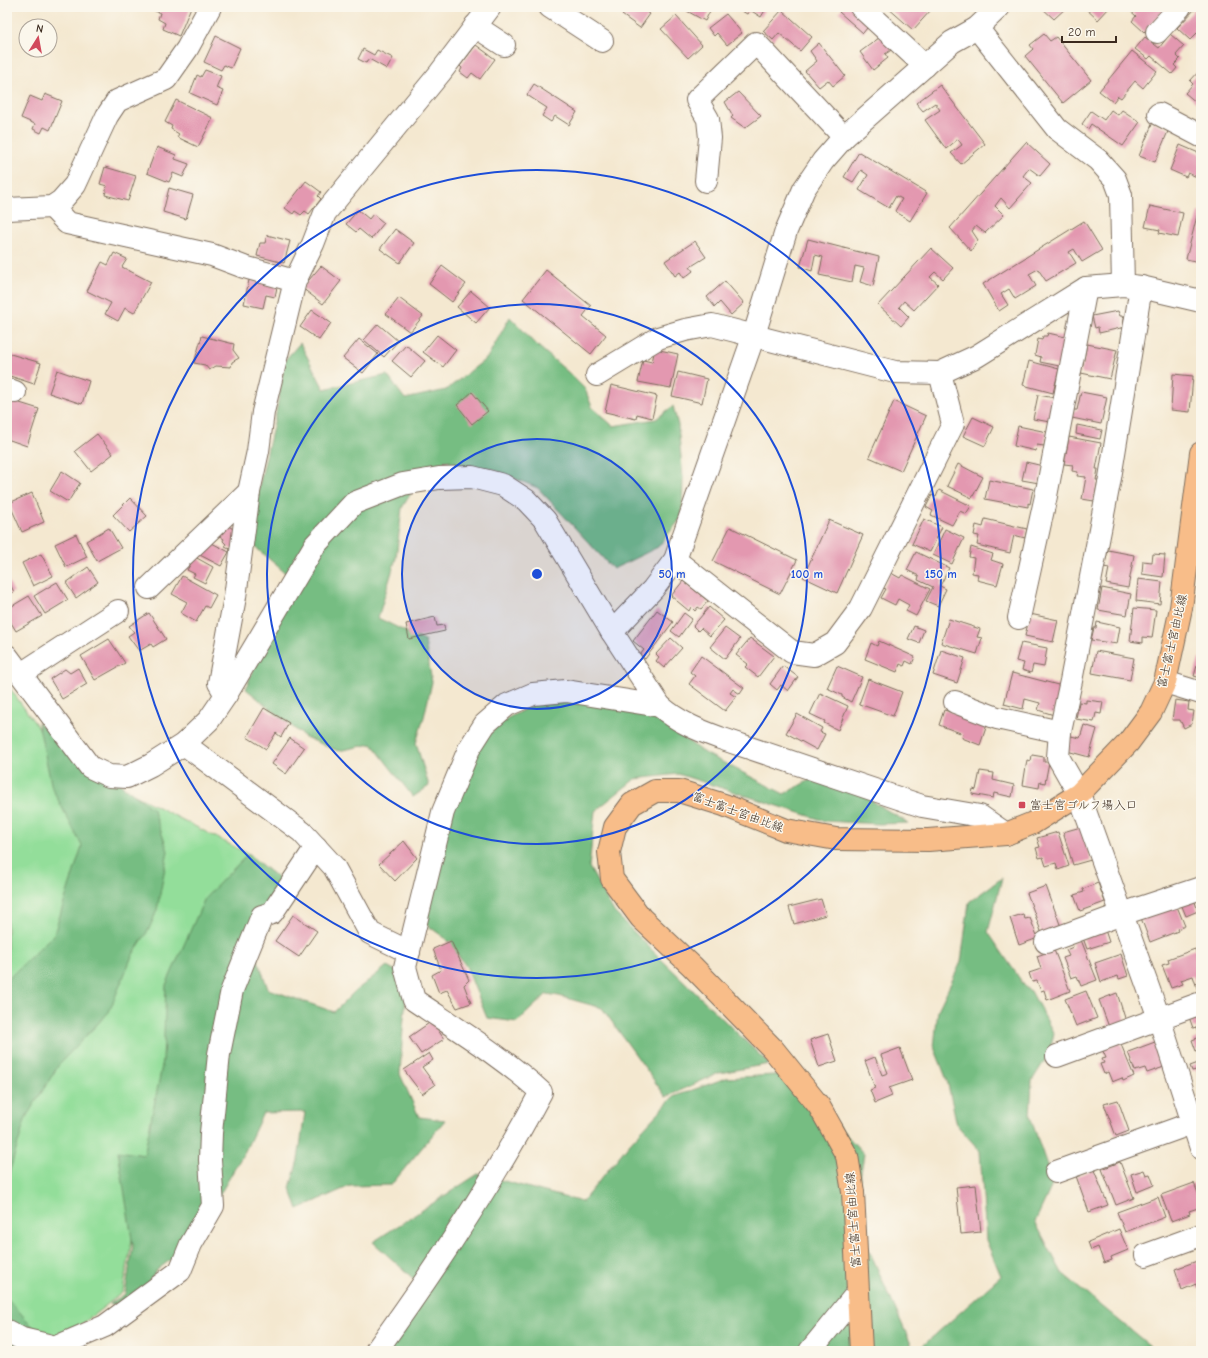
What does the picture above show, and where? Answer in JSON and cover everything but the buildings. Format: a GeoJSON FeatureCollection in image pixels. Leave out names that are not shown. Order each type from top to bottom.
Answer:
{"type":"FeatureCollection","features":[{"type":"Feature","properties":{"kind":"main road","name":"富士富士宮由比線"},"geometry":{"type":"LineString","coordinates":[[861,1351],[853,1192],[847,1156],[819,1106],[773,1049],[692,966],[641,918],[612,879],[609,852],[615,827],[632,804],[655,791],[679,791],[724,805],[786,830],[836,839],[928,840],[1006,834],[1033,823],[1079,794],[1128,743],[1151,712],[1165,682],[1181,608],[1201,453]]}},
{"type":"Feature","properties":{"kind":"street"},"geometry":{"type":"LineString","coordinates":[[7,209],[52,208],[61,201],[75,185],[107,116],[117,101],[166,79],[187,49],[210,7]]}},
{"type":"Feature","properties":{"kind":"street"},"geometry":{"type":"LineString","coordinates":[[226,695],[219,683],[235,597],[249,492],[258,451],[263,412],[295,281],[313,244],[325,213],[440,73],[490,7]]}},
{"type":"Feature","properties":{"kind":"street"},"geometry":{"type":"LineString","coordinates":[[550,7],[602,41]]}},
{"type":"Feature","properties":{"kind":"street"},"geometry":{"type":"LineString","coordinates":[[861,7],[925,66]]}},
{"type":"Feature","properties":{"kind":"street"},"geometry":{"type":"LineString","coordinates":[[612,632],[653,589],[675,560],[754,334],[786,231],[804,189],[823,161],[844,137],[952,42],[977,28],[999,7]]}},
{"type":"Feature","properties":{"kind":"street"},"geometry":{"type":"LineString","coordinates":[[1157,32],[1180,7]]}},
{"type":"Feature","properties":{"kind":"street"},"geometry":{"type":"LineString","coordinates":[[475,26],[504,45]]}},
{"type":"Feature","properties":{"kind":"street"},"geometry":{"type":"LineString","coordinates":[[977,28],[1057,129],[1098,160],[1115,179],[1121,195],[1132,286],[1108,486],[1060,732],[1058,757],[1079,794],[1196,1121],[1201,1148]]}},
{"type":"Feature","properties":{"kind":"street"},"geometry":{"type":"LineString","coordinates":[[706,180],[710,138],[708,119],[697,100],[756,43],[844,137]]}},
{"type":"Feature","properties":{"kind":"street"},"geometry":{"type":"LineString","coordinates":[[1158,114],[1201,136]]}},
{"type":"Feature","properties":{"kind":"street"},"geometry":{"type":"LineString","coordinates":[[52,208],[68,223],[212,255],[244,267],[295,281]]}},
{"type":"Feature","properties":{"kind":"street"},"geometry":{"type":"LineString","coordinates":[[597,375],[658,338],[712,324],[895,372],[940,373],[977,356],[1086,288],[1132,286],[1201,301]]}},
{"type":"Feature","properties":{"kind":"street"},"geometry":{"type":"LineString","coordinates":[[1019,618],[1046,496],[1086,288]]}},
{"type":"Feature","properties":{"kind":"street"},"geometry":{"type":"LineString","coordinates":[[675,560],[792,652],[814,654],[835,643],[860,608],[953,424],[940,373]]}},
{"type":"Feature","properties":{"kind":"street"},"geometry":{"type":"LineString","coordinates":[[7,656],[90,767],[109,776],[127,777],[184,744],[209,720],[226,695],[316,545],[354,503],[403,484],[439,478],[472,477],[503,485],[526,500],[545,520],[612,632],[660,706],[670,715],[688,726],[720,738],[922,806],[980,816],[1006,834]]}},
{"type":"Feature","properties":{"kind":"street"},"geometry":{"type":"LineString","coordinates":[[149,588],[249,492]]}},
{"type":"Feature","properties":{"kind":"street"},"geometry":{"type":"LineString","coordinates":[[21,674],[118,611]]}},
{"type":"Feature","properties":{"kind":"street"},"geometry":{"type":"LineString","coordinates":[[1165,682],[1201,693]]}},
{"type":"Feature","properties":{"kind":"street"},"geometry":{"type":"LineString","coordinates":[[376,1351],[428,1280],[519,1133],[541,1092],[528,1080],[482,1046],[414,1000],[405,967],[443,812],[469,749],[485,724],[507,706],[533,694],[566,690],[660,706]]}},
{"type":"Feature","properties":{"kind":"street"},"geometry":{"type":"LineString","coordinates":[[955,702],[997,718],[1060,732]]}},
{"type":"Feature","properties":{"kind":"street"},"geometry":{"type":"LineString","coordinates":[[184,744],[302,832],[334,867],[370,933],[408,952]]}},
{"type":"Feature","properties":{"kind":"street"},"geometry":{"type":"LineString","coordinates":[[7,1331],[22,1339],[56,1347],[105,1326],[180,1271],[191,1244],[213,1206],[210,1160],[211,1133],[219,1054],[232,990],[262,916],[272,914],[316,847]]}},
{"type":"Feature","properties":{"kind":"street"},"geometry":{"type":"LineString","coordinates":[[1046,942],[1122,914],[1201,888]]}},
{"type":"Feature","properties":{"kind":"street"},"geometry":{"type":"LineString","coordinates":[[1057,1056],[1201,1003]]}},
{"type":"Feature","properties":{"kind":"street"},"geometry":{"type":"LineString","coordinates":[[1056,1172],[1196,1121]]}},
{"type":"Feature","properties":{"kind":"street"},"geometry":{"type":"LineString","coordinates":[[1146,1255],[1201,1235]]}},
{"type":"Feature","properties":{"kind":"street"},"geometry":{"type":"LineString","coordinates":[[810,1351],[858,1292]]}},
{"type":"Feature","properties":{"kind":"green space"},"geometry":{"type":"Polygon","coordinates":[[[510,317],[539,347],[585,389],[592,407],[613,426],[656,419],[673,406],[678,425],[683,478],[682,517],[658,547],[613,569],[538,488],[489,468],[426,468],[402,508],[396,558],[378,618],[425,641],[432,682],[416,743],[429,786],[413,797],[372,744],[338,751],[305,737],[246,689],[260,649],[290,577],[253,545],[258,491],[276,414],[285,360],[300,343],[324,389],[387,375],[405,399],[446,390],[487,358],[510,317]]]}},
{"type":"Feature","properties":{"kind":"green space"},"geometry":{"type":"Polygon","coordinates":[[[7,684],[82,789],[135,795],[248,854],[285,884],[163,1061],[123,1292],[48,1351],[7,1351],[7,684]]]}},
{"type":"Feature","properties":{"kind":"green space"},"geometry":{"type":"Polygon","coordinates":[[[546,698],[647,709],[701,751],[784,794],[815,777],[864,796],[908,823],[879,824],[825,821],[678,774],[635,779],[595,811],[589,867],[614,912],[769,1064],[719,1073],[666,1097],[602,1008],[547,994],[517,1022],[487,1018],[466,966],[445,938],[420,920],[435,855],[476,745],[506,719],[546,698]]]}},
{"type":"Feature","properties":{"kind":"green space"},"geometry":{"type":"Polygon","coordinates":[[[38,722],[153,809],[168,851],[157,910],[149,929],[132,956],[109,1012],[60,1063],[26,1117],[7,1180],[7,980],[54,934],[82,846],[52,788],[38,722]]]}},
{"type":"Feature","properties":{"kind":"green space"},"geometry":{"type":"Polygon","coordinates":[[[248,854],[285,884],[250,937],[268,989],[334,1012],[354,992],[387,966],[408,978],[400,1074],[419,1117],[445,1120],[391,1185],[350,1186],[298,1209],[290,1188],[298,1160],[305,1112],[263,1113],[245,1151],[191,1244],[157,1270],[130,1307],[110,1304],[125,1294],[133,1246],[118,1151],[144,1155],[163,1061],[166,985],[205,898],[248,854]]]}},
{"type":"Feature","properties":{"kind":"green space"},"geometry":{"type":"Polygon","coordinates":[[[1002,878],[988,932],[1026,988],[1031,991],[1054,1034],[1048,1055],[1032,1081],[1030,1116],[1053,1183],[1035,1222],[1062,1273],[1156,1351],[917,1351],[1001,1276],[986,1240],[980,1151],[957,1125],[947,1080],[934,1047],[938,1010],[961,962],[969,902],[1002,878]]]}},
{"type":"Feature","properties":{"kind":"green space"},"geometry":{"type":"Polygon","coordinates":[[[790,1074],[864,1154],[854,1216],[914,1351],[377,1351],[427,1291],[373,1242],[478,1174],[582,1202],[630,1143],[673,1097],[726,1078],[790,1074]]]}},
{"type":"Feature","properties":{"kind":"green space"},"geometry":{"type":"Polygon","coordinates":[[[7,1298],[33,1327],[22,1339],[7,1327],[7,1298]]]}},
{"type":"Feature","properties":{"kind":"place","name":"富士宮ゴルフ場入口"},"geometry":{"type":"Point","coordinates":[1022,805]}}]}
